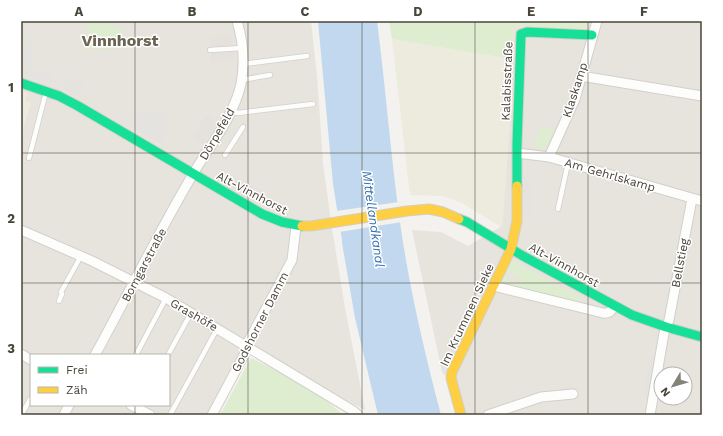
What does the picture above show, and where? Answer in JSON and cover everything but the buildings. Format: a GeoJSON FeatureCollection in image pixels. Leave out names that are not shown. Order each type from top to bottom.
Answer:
{"type":"FeatureCollection","features":[{"type":"Feature","properties":{"kind":"street","name":"Dörpefeld"},"geometry":{"type":"LineString","coordinates":[[193,174],[231,111],[241,80],[243,64],[242,48],[237,21]]}},
{"type":"Feature","properties":{"kind":"street","name":"Klaskamp"},"geometry":{"type":"LineString","coordinates":[[549,158],[575,99],[597,21]]}},
{"type":"Feature","properties":{"kind":"street","name":"Kalabisstraße"},"geometry":{"type":"LineString","coordinates":[[517,153],[521,34],[527,32],[592,35]]}},
{"type":"Feature","properties":{"kind":"street"},"geometry":{"type":"LineString","coordinates":[[581,76],[702,96]]}},
{"type":"Feature","properties":{"kind":"street","name":"Alt-Vinnhorst"},"geometry":{"type":"LineString","coordinates":[[21,83],[46,91],[78,106],[266,217],[280,223],[296,226],[311,226],[408,211],[429,209],[443,212],[467,222],[511,249],[615,306],[666,327],[702,337]]}},
{"type":"Feature","properties":{"kind":"street","name":"Am Gehrlskamp"},"geometry":{"type":"LineString","coordinates":[[517,153],[549,158],[702,201]]}},
{"type":"Feature","properties":{"kind":"street","name":"Im Krummen Sieke"},"geometry":{"type":"LineString","coordinates":[[461,415],[451,378],[452,372],[511,249],[517,222],[517,153]]}},
{"type":"Feature","properties":{"kind":"street","name":"Bomgarstraße"},"geometry":{"type":"LineString","coordinates":[[96,354],[193,174]]}},
{"type":"Feature","properties":{"kind":"street","name":"Bellstieg"},"geometry":{"type":"LineString","coordinates":[[666,327],[669,320],[692,199]]}},
{"type":"Feature","properties":{"kind":"street","name":"Godshorner Damm"},"geometry":{"type":"LineString","coordinates":[[212,415],[244,355],[246,346],[292,260],[296,226]]}},
{"type":"Feature","properties":{"kind":"street","name":"Grashöfe"},"geometry":{"type":"LineString","coordinates":[[21,230],[80,256],[166,298],[358,415]]}},
{"type":"Feature","properties":{"kind":"street"},"geometry":{"type":"LineString","coordinates":[[493,286],[607,314],[615,306]]}},
{"type":"Feature","properties":{"kind":"street"},"geometry":{"type":"LineString","coordinates":[[650,415],[666,327]]}},
{"type":"Feature","properties":{"kind":"street"},"geometry":{"type":"LineString","coordinates":[[21,354],[30,359]]}},
{"type":"Feature","properties":{"kind":"street"},"geometry":{"type":"LineString","coordinates":[[488,415],[541,397],[573,394]]}},
{"type":"Feature","properties":{"kind":"street"},"geometry":{"type":"LineString","coordinates":[[64,415],[68,406]]}},
{"type":"Feature","properties":{"kind":"street"},"geometry":{"type":"LineString","coordinates":[[140,407],[150,415]]}},
{"type":"Feature","properties":{"kind":"lane"},"geometry":{"type":"LineString","coordinates":[[210,50],[242,48]]}},
{"type":"Feature","properties":{"kind":"lane"},"geometry":{"type":"LineString","coordinates":[[243,64],[307,56]]}},
{"type":"Feature","properties":{"kind":"lane"},"geometry":{"type":"LineString","coordinates":[[241,80],[270,75]]}},
{"type":"Feature","properties":{"kind":"lane"},"geometry":{"type":"LineString","coordinates":[[29,158],[46,91]]}},
{"type":"Feature","properties":{"kind":"lane"},"geometry":{"type":"LineString","coordinates":[[231,111],[238,113],[313,104]]}},
{"type":"Feature","properties":{"kind":"lane"},"geometry":{"type":"LineString","coordinates":[[225,155],[243,127]]}},
{"type":"Feature","properties":{"kind":"lane"},"geometry":{"type":"LineString","coordinates":[[558,209],[568,163]]}},
{"type":"Feature","properties":{"kind":"lane"},"geometry":{"type":"LineString","coordinates":[[58,301],[62,294],[61,292],[80,256]]}},
{"type":"Feature","properties":{"kind":"lane"},"geometry":{"type":"LineString","coordinates":[[137,354],[166,298]]}},
{"type":"Feature","properties":{"kind":"lane"},"geometry":{"type":"LineString","coordinates":[[169,354],[191,313]]}},
{"type":"Feature","properties":{"kind":"lane"},"geometry":{"type":"LineString","coordinates":[[170,415],[217,328]]}},
{"type":"Feature","properties":{"kind":"lane"},"geometry":{"type":"LineString","coordinates":[[21,415],[30,400]]}},
{"type":"Feature","properties":{"kind":"shaded area"},"geometry":{"type":"Polygon","coordinates":[[[21,21],[311,21],[317,75],[323,163],[331,222],[345,308],[365,410],[247,346],[212,415],[21,415],[21,21]]]}},
{"type":"Feature","properties":{"kind":"shaded area"},"geometry":{"type":"Polygon","coordinates":[[[589,21],[702,21],[702,415],[458,415],[448,378],[442,372],[412,230],[441,232],[468,246],[502,226],[510,120],[502,116],[512,59],[514,26],[587,29],[589,21]]]}},
{"type":"Feature","properties":{"kind":"shaded area"},"geometry":{"type":"Polygon","coordinates":[[[28,36],[34,39],[32,46],[33,70],[41,70],[42,73],[54,72],[52,85],[21,71],[21,50],[28,36]]]}},
{"type":"Feature","properties":{"kind":"shaded area"},"geometry":{"type":"Polygon","coordinates":[[[232,36],[234,60],[211,62],[210,38],[232,36]]]}},
{"type":"Feature","properties":{"kind":"shaded area"},"geometry":{"type":"Polygon","coordinates":[[[392,39],[512,59],[502,116],[510,120],[503,222],[501,227],[462,203],[443,196],[410,195],[392,39]]]}},
{"type":"Feature","properties":{"kind":"shaded area"},"geometry":{"type":"Polygon","coordinates":[[[63,79],[83,79],[83,92],[78,92],[78,97],[62,88],[63,79]]]}},
{"type":"Feature","properties":{"kind":"shaded area"},"geometry":{"type":"Polygon","coordinates":[[[21,91],[28,93],[25,101],[31,102],[21,138],[21,91]]]}},
{"type":"Feature","properties":{"kind":"shaded area"},"geometry":{"type":"Polygon","coordinates":[[[166,111],[168,135],[162,145],[130,126],[133,121],[132,114],[166,111]]]}},
{"type":"Feature","properties":{"kind":"shaded area"},"geometry":{"type":"Polygon","coordinates":[[[206,114],[218,121],[203,145],[192,138],[206,114]]]}},
{"type":"Feature","properties":{"kind":"shaded area"},"geometry":{"type":"Polygon","coordinates":[[[219,167],[264,192],[260,198],[215,173],[219,167]]]}},
{"type":"Feature","properties":{"kind":"shaded area"},"geometry":{"type":"Polygon","coordinates":[[[523,177],[530,177],[530,217],[522,216],[523,177]]]}},
{"type":"Feature","properties":{"kind":"shaded area"},"geometry":{"type":"Polygon","coordinates":[[[649,357],[655,358],[649,397],[643,396],[649,357]]]}},
{"type":"Feature","properties":{"kind":"green space"},"geometry":{"type":"Polygon","coordinates":[[[389,21],[589,21],[587,29],[514,26],[512,59],[392,39],[389,21]]]}},
{"type":"Feature","properties":{"kind":"green space"},"geometry":{"type":"Polygon","coordinates":[[[111,23],[122,31],[124,48],[89,50],[87,24],[111,23]]]}},
{"type":"Feature","properties":{"kind":"green space"},"geometry":{"type":"Polygon","coordinates":[[[540,126],[554,131],[547,145],[542,148],[534,147],[540,126]]]}},
{"type":"Feature","properties":{"kind":"green space"},"geometry":{"type":"Polygon","coordinates":[[[511,260],[581,298],[579,305],[500,283],[504,276],[508,278],[508,280],[519,283],[520,277],[509,272],[508,275],[505,274],[511,260]]]}},
{"type":"Feature","properties":{"kind":"green space"},"geometry":{"type":"Polygon","coordinates":[[[251,358],[312,388],[343,415],[220,415],[251,358]]]}},
{"type":"Feature","properties":{"kind":"water","name":"Mittellandkanal"},"geometry":{"type":"Polygon","coordinates":[[[318,21],[377,21],[401,229],[418,322],[441,415],[378,415],[355,318],[333,184],[318,21]]]}},
{"type":"Feature","properties":{"kind":"pier"},"geometry":{"type":"Polygon","coordinates":[[[399,202],[402,222],[339,232],[336,211],[399,202]]]}},
{"type":"Feature","properties":{"kind":"traffic: fast"},"geometry":{"type":"LineString","coordinates":[[517,186],[521,34],[527,32],[592,35]]}},
{"type":"Feature","properties":{"kind":"traffic: fast"},"geometry":{"type":"LineString","coordinates":[[21,83],[59,96],[78,106],[262,214],[282,222],[302,226]]}},
{"type":"Feature","properties":{"kind":"traffic: fast"},"geometry":{"type":"LineString","coordinates":[[459,219],[467,222],[523,256],[632,315],[666,327],[702,337]]}},
{"type":"Feature","properties":{"kind":"traffic: slow"},"geometry":{"type":"LineString","coordinates":[[461,415],[451,378],[452,372],[511,249],[517,221],[517,186]]}},
{"type":"Feature","properties":{"kind":"traffic: slow"},"geometry":{"type":"LineString","coordinates":[[302,226],[429,209],[443,212],[459,219]]}},
{"type":"Feature","properties":{"kind":"district","name":"Vinnhorst"},"geometry":{"type":"Point","coordinates":[120,40]}}]}
